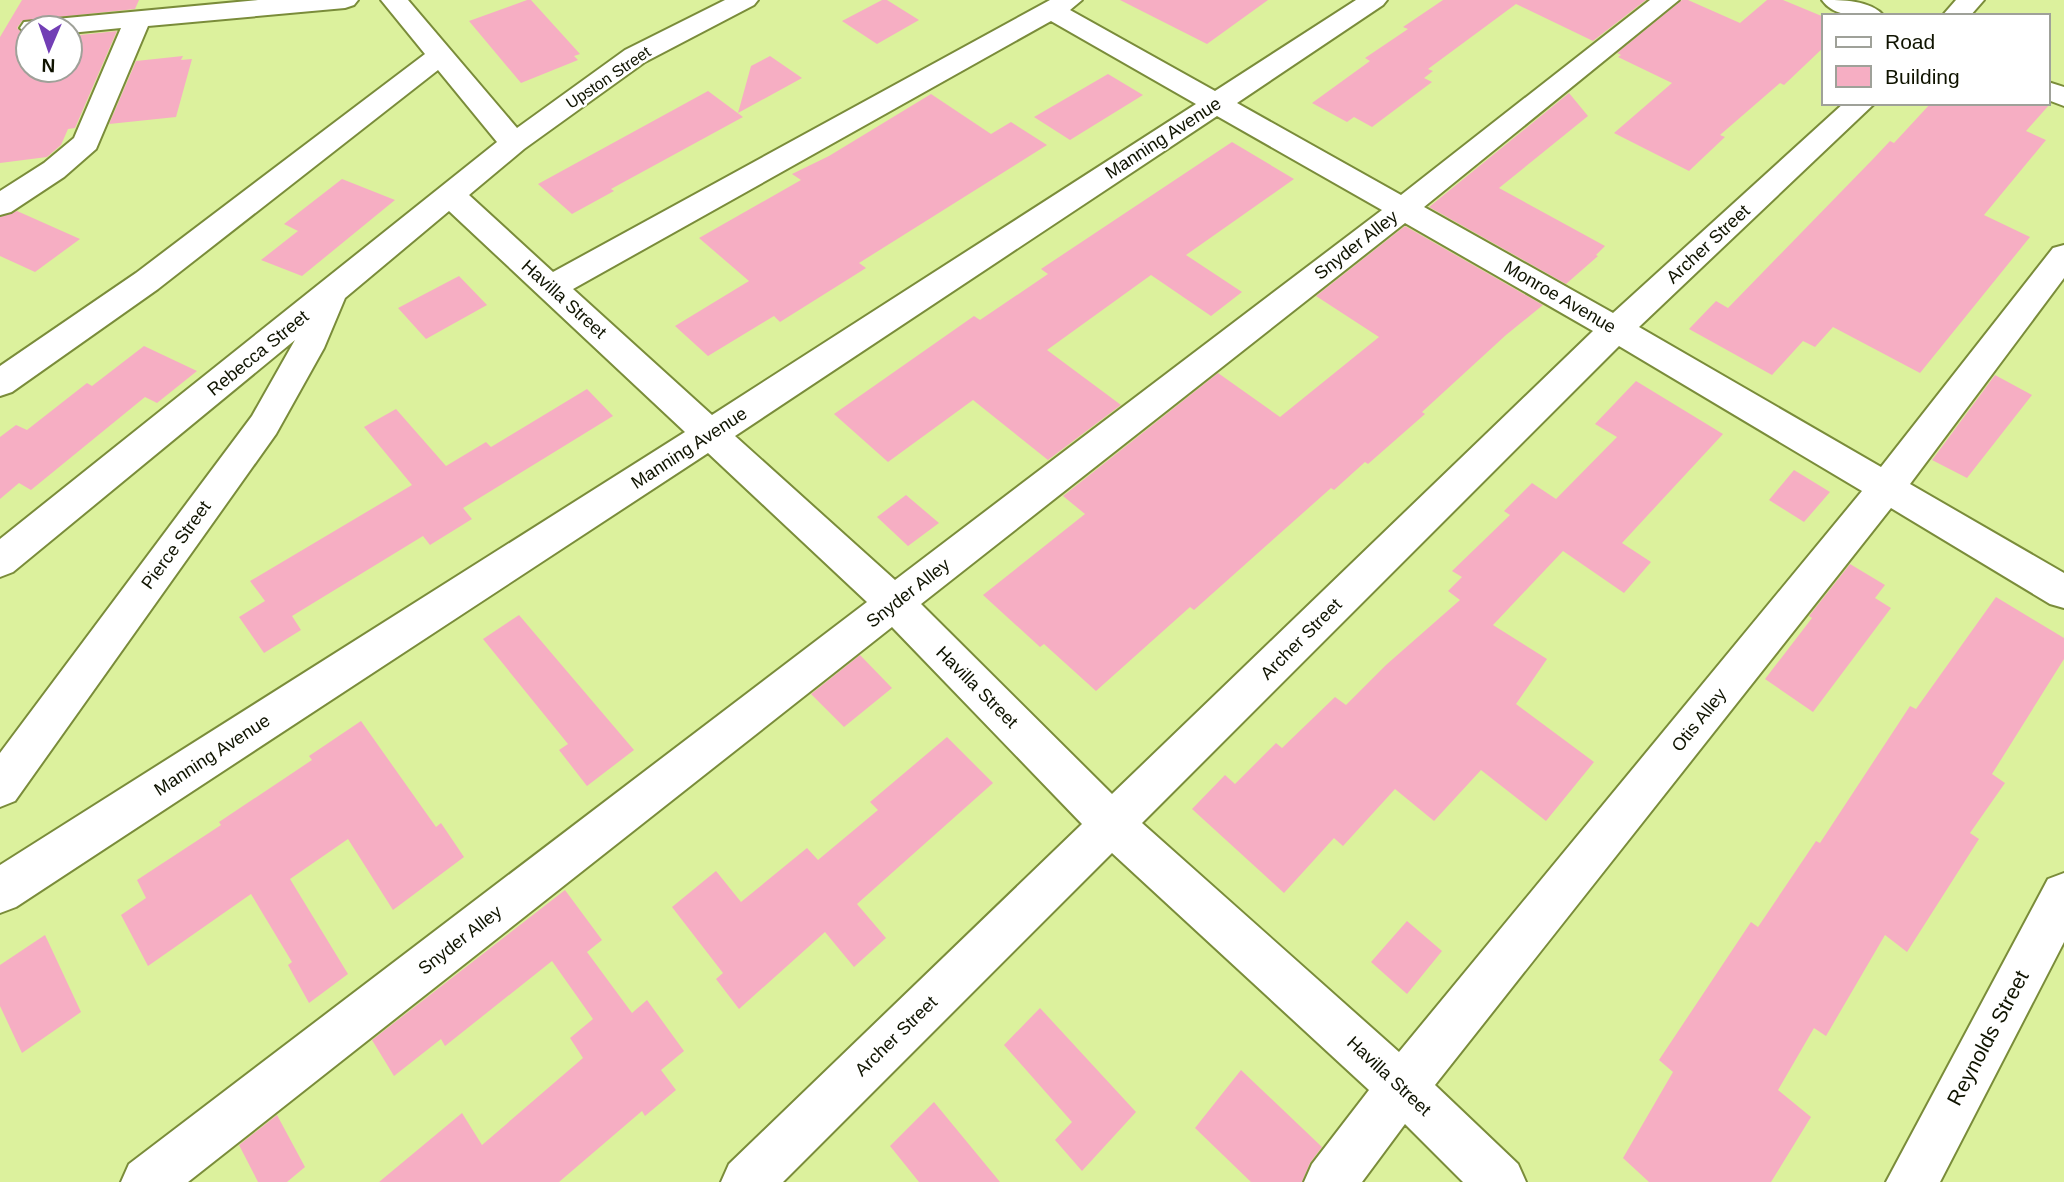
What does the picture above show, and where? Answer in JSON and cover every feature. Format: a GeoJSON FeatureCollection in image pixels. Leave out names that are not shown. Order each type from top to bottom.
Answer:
{"type":"FeatureCollection","features":[{"type":"Feature","properties":{"kind":"street"},"geometry":{"type":"LineString","coordinates":[[84,23],[345,0]]}},
{"type":"Feature","properties":{"kind":"street"},"geometry":{"type":"LineString","coordinates":[[394,0],[514,143]]}},
{"type":"Feature","properties":{"kind":"street","name":"Upston Street"},"geometry":{"type":"LineString","coordinates":[[514,143],[635,56],[745,0]]}},
{"type":"Feature","properties":{"kind":"street","name":"Manning Avenue"},"geometry":{"type":"LineString","coordinates":[[0,891],[712,433],[1374,0]]}},
{"type":"Feature","properties":{"kind":"street","name":"Snyder Alley"},"geometry":{"type":"LineString","coordinates":[[147,1182],[1404,208],[1667,0]]}},
{"type":"Feature","properties":{"kind":"street"},"geometry":{"type":"LineString","coordinates":[[1835,0],[1866,14]]}},
{"type":"Feature","properties":{"kind":"street"},"geometry":{"type":"LineString","coordinates":[[1957,14],[1971,0]]}},
{"type":"Feature","properties":{"kind":"street"},"geometry":{"type":"LineString","coordinates":[[551,287],[1060,5]]}},
{"type":"Feature","properties":{"kind":"street","name":"Monroe Avenue"},"geometry":{"type":"LineString","coordinates":[[1060,5],[1218,103],[1616,329],[2064,592]]}},
{"type":"Feature","properties":{"kind":"street"},"geometry":{"type":"LineString","coordinates":[[0,205],[54,170],[86,143],[138,18]]}},
{"type":"Feature","properties":{"kind":"street"},"geometry":{"type":"LineString","coordinates":[[0,383],[147,281],[440,55]]}},
{"type":"Feature","properties":{"kind":"street","name":"Archer Street"},"geometry":{"type":"LineString","coordinates":[[747,1182],[1616,329],[1859,105]]}},
{"type":"Feature","properties":{"kind":"street","name":"Rebecca Street"},"geometry":{"type":"LineString","coordinates":[[0,561],[514,143]]}},
{"type":"Feature","properties":{"kind":"street","name":"Havilla Street"},"geometry":{"type":"LineString","coordinates":[[450,195],[894,603],[1112,824],[1402,1087],[1500,1182]]}},
{"type":"Feature","properties":{"kind":"street","name":"Otis Alley"},"geometry":{"type":"LineString","coordinates":[[1330,1182],[1402,1087],[1886,488],[2064,256]]}},
{"type":"Feature","properties":{"kind":"street","name":"Pierce Street"},"geometry":{"type":"LineString","coordinates":[[0,787],[264,425],[307,348],[334,291]]}},
{"type":"Feature","properties":{"kind":"street","name":"Reynolds Street"},"geometry":{"type":"LineString","coordinates":[[1912,1182],[2064,895]]}},
{"type":"Feature","properties":{"kind":"building"},"geometry":{"type":"Polygon","coordinates":[[[22,0],[139,0],[135,9],[84,14],[14,14],[14,84],[84,84],[84,35],[117,31],[75,128],[68,129],[61,145],[47,157],[0,163],[0,37],[22,0]]]}},
{"type":"Feature","properties":{"kind":"building"},"geometry":{"type":"Polygon","coordinates":[[[531,0],[580,54],[574,56],[578,60],[521,83],[469,21],[531,0]]]}},
{"type":"Feature","properties":{"kind":"building"},"geometry":{"type":"Polygon","coordinates":[[[882,0],[887,0],[919,20],[877,44],[842,21],[882,0]]]}},
{"type":"Feature","properties":{"kind":"building"},"geometry":{"type":"Polygon","coordinates":[[[1120,0],[1268,0],[1207,44],[1120,0]]]}},
{"type":"Feature","properties":{"kind":"building"},"geometry":{"type":"Polygon","coordinates":[[[1443,0],[1646,0],[1593,41],[1516,4],[1428,69],[1433,71],[1424,78],[1432,82],[1372,127],[1354,117],[1347,122],[1312,103],[1370,61],[1365,58],[1408,29],[1403,27],[1443,0]]]}},
{"type":"Feature","properties":{"kind":"building"},"geometry":{"type":"Polygon","coordinates":[[[1682,0],[1688,0],[1740,23],[1767,0],[1783,0],[1822,16],[1822,49],[1784,85],[1780,83],[1720,135],[1725,137],[1689,171],[1614,133],[1672,83],[1618,57],[1621,55],[1617,53],[1682,0]]]}},
{"type":"Feature","properties":{"kind":"building"},"geometry":{"type":"Polygon","coordinates":[[[183,56],[181,60],[192,59],[176,117],[109,124],[136,61],[183,56]]]}},
{"type":"Feature","properties":{"kind":"building"},"geometry":{"type":"Polygon","coordinates":[[[770,56],[802,78],[738,113],[751,66],[770,56]]]}},
{"type":"Feature","properties":{"kind":"building"},"geometry":{"type":"Polygon","coordinates":[[[1108,74],[1143,95],[1070,140],[1034,117],[1108,74]]]}},
{"type":"Feature","properties":{"kind":"building"},"geometry":{"type":"Polygon","coordinates":[[[708,91],[743,117],[611,189],[614,191],[572,214],[538,184],[708,91]]]}},
{"type":"Feature","properties":{"kind":"building"},"geometry":{"type":"Polygon","coordinates":[[[1569,93],[1588,116],[1499,188],[1605,246],[1596,255],[1598,256],[1566,284],[1429,207],[1569,93]]]}},
{"type":"Feature","properties":{"kind":"building"},"geometry":{"type":"Polygon","coordinates":[[[931,94],[991,134],[1011,122],[1047,145],[859,263],[866,268],[780,322],[774,316],[708,356],[675,326],[749,281],[699,238],[801,180],[792,174],[829,156],[931,94]]]}},
{"type":"Feature","properties":{"kind":"building"},"geometry":{"type":"Polygon","coordinates":[[[1929,105],[2049,105],[2026,131],[2046,140],[1984,215],[2030,237],[1920,373],[1833,327],[1815,347],[1803,341],[1772,375],[1689,329],[1716,301],[1728,308],[1890,141],[1894,143],[1929,105]]]}},
{"type":"Feature","properties":{"kind":"building"},"geometry":{"type":"Polygon","coordinates":[[[1232,142],[1294,179],[1186,255],[1242,292],[1211,316],[1151,275],[1047,350],[1121,405],[1048,460],[973,400],[888,462],[834,414],[974,316],[980,320],[1048,274],[1041,269],[1232,142]]]}},
{"type":"Feature","properties":{"kind":"building"},"geometry":{"type":"Polygon","coordinates":[[[342,179],[395,200],[302,276],[261,260],[298,231],[284,224],[342,179]]]}},
{"type":"Feature","properties":{"kind":"building"},"geometry":{"type":"Polygon","coordinates":[[[17,211],[80,239],[35,272],[0,256],[0,217],[17,211]]]}},
{"type":"Feature","properties":{"kind":"building"},"geometry":{"type":"Polygon","coordinates":[[[1405,226],[1543,305],[1506,335],[1422,412],[1425,414],[1368,464],[1365,462],[1334,490],[1331,488],[1194,610],[1190,607],[1096,691],[1044,644],[1040,647],[983,595],[1085,514],[1063,496],[1218,373],[1280,417],[1379,337],[1316,296],[1405,226]]]}},
{"type":"Feature","properties":{"kind":"building"},"geometry":{"type":"Polygon","coordinates":[[[459,276],[487,305],[426,339],[398,308],[459,276]]]}},
{"type":"Feature","properties":{"kind":"building"},"geometry":{"type":"Polygon","coordinates":[[[144,346],[197,371],[157,403],[145,397],[31,490],[19,483],[0,499],[0,437],[16,425],[27,430],[87,383],[92,386],[144,346]]]}},
{"type":"Feature","properties":{"kind":"building"},"geometry":{"type":"Polygon","coordinates":[[[1995,375],[2032,395],[1967,478],[1932,460],[1995,375]]]}},
{"type":"Feature","properties":{"kind":"building"},"geometry":{"type":"Polygon","coordinates":[[[1636,381],[1723,434],[1622,543],[1651,562],[1624,593],[1563,551],[1493,625],[1547,659],[1516,704],[1594,762],[1546,821],[1481,770],[1434,821],[1395,789],[1343,846],[1334,838],[1284,893],[1192,809],[1225,775],[1235,784],[1276,743],[1282,748],[1335,697],[1346,705],[1386,665],[1460,600],[1448,591],[1462,577],[1452,571],[1510,515],[1504,511],[1532,483],[1556,499],[1617,437],[1595,424],[1636,381]]]}},
{"type":"Feature","properties":{"kind":"building"},"geometry":{"type":"Polygon","coordinates":[[[587,389],[613,416],[463,508],[472,519],[430,545],[423,536],[292,616],[301,630],[264,653],[239,617],[265,601],[250,581],[412,485],[364,427],[396,409],[446,466],[486,442],[491,447],[587,389]]]}},
{"type":"Feature","properties":{"kind":"building"},"geometry":{"type":"Polygon","coordinates":[[[1794,470],[1830,492],[1804,522],[1769,500],[1794,470]]]}},
{"type":"Feature","properties":{"kind":"building"},"geometry":{"type":"Polygon","coordinates":[[[906,495],[939,523],[908,546],[877,517],[906,495]]]}},
{"type":"Feature","properties":{"kind":"building"},"geometry":{"type":"Polygon","coordinates":[[[1850,564],[1885,585],[1875,598],[1891,608],[1813,712],[1765,679],[1850,564]]]}},
{"type":"Feature","properties":{"kind":"building"},"geometry":{"type":"Polygon","coordinates":[[[1996,597],[2064,638],[2064,659],[1992,774],[2005,783],[1970,833],[1979,839],[1907,952],[1885,935],[1826,1036],[1814,1028],[1778,1090],[1811,1117],[1771,1182],[1649,1182],[1623,1158],[1673,1072],[1659,1060],[1751,922],[1758,927],[1816,841],[1820,843],[1910,706],[1916,709],[1996,597]]]}},
{"type":"Feature","properties":{"kind":"building"},"geometry":{"type":"Polygon","coordinates":[[[519,615],[634,750],[587,786],[559,750],[568,744],[483,639],[519,615]]]}},
{"type":"Feature","properties":{"kind":"building"},"geometry":{"type":"Polygon","coordinates":[[[860,655],[892,688],[844,727],[811,694],[860,655]]]}},
{"type":"Feature","properties":{"kind":"building"},"geometry":{"type":"Polygon","coordinates":[[[361,721],[436,827],[441,823],[464,857],[393,910],[348,839],[290,879],[348,974],[309,1003],[288,965],[292,962],[251,894],[148,966],[121,915],[146,898],[137,880],[221,825],[219,822],[312,760],[309,756],[361,721]]]}},
{"type":"Feature","properties":{"kind":"building"},"geometry":{"type":"Polygon","coordinates":[[[947,737],[993,783],[857,904],[886,938],[854,967],[825,932],[739,1009],[716,979],[723,973],[672,907],[716,871],[741,902],[807,848],[818,860],[878,810],[870,802],[947,737]]]}},
{"type":"Feature","properties":{"kind":"building"},"geometry":{"type":"Polygon","coordinates":[[[565,890],[602,940],[587,952],[632,1013],[647,1000],[684,1051],[661,1070],[676,1090],[645,1116],[642,1111],[559,1182],[379,1182],[462,1113],[482,1145],[583,1058],[570,1038],[593,1019],[552,961],[445,1046],[441,1039],[394,1076],[372,1040],[565,890]]]}},
{"type":"Feature","properties":{"kind":"building"},"geometry":{"type":"Polygon","coordinates":[[[1407,921],[1442,951],[1407,994],[1371,962],[1407,921]]]}},
{"type":"Feature","properties":{"kind":"building"},"geometry":{"type":"Polygon","coordinates":[[[45,935],[81,1012],[22,1053],[0,1006],[0,965],[45,935]]]}},
{"type":"Feature","properties":{"kind":"building"},"geometry":{"type":"Polygon","coordinates":[[[1040,1008],[1136,1112],[1082,1171],[1055,1140],[1072,1122],[1004,1045],[1040,1008]]]}},
{"type":"Feature","properties":{"kind":"building"},"geometry":{"type":"Polygon","coordinates":[[[1241,1070],[1322,1147],[1310,1163],[1302,1182],[1251,1182],[1195,1128],[1241,1070]]]}},
{"type":"Feature","properties":{"kind":"building"},"geometry":{"type":"Polygon","coordinates":[[[934,1102],[1000,1182],[919,1182],[890,1146],[934,1102]]]}},
{"type":"Feature","properties":{"kind":"building"},"geometry":{"type":"Polygon","coordinates":[[[277,1115],[305,1167],[287,1182],[258,1182],[239,1145],[277,1115]]]}}]}
